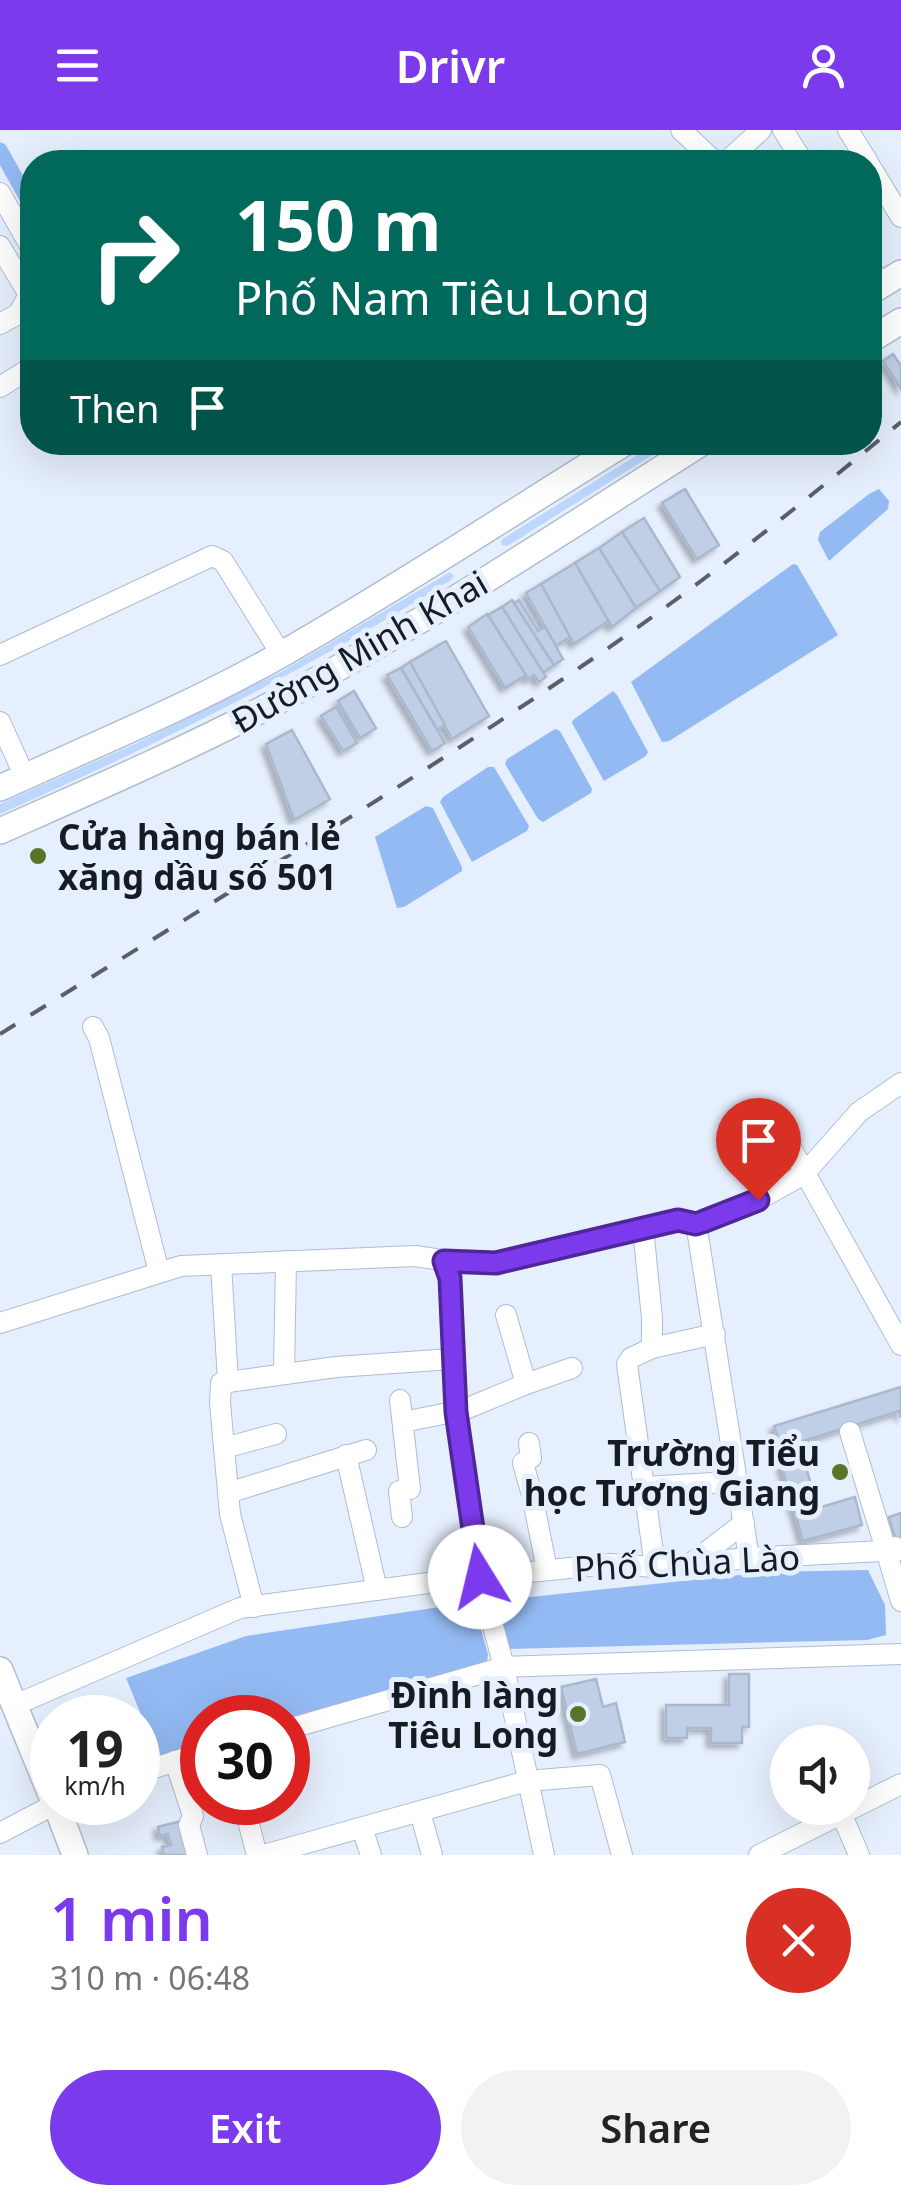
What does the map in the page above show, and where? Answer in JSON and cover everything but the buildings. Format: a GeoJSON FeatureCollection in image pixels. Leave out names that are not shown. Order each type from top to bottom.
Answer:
{"type":"FeatureCollection","features":[{"type":"Feature","properties":{"kind":"main road","name":"Đường Minh Khai"},"geometry":{"type":"LineString","coordinates":[[0,788],[281,654],[605,455]]}},
{"type":"Feature","properties":{"kind":"main road","name":"Đường Minh Khai"},"geometry":{"type":"LineString","coordinates":[[0,831],[207,738],[331,672],[681,455]]}},
{"type":"Feature","properties":{"kind":"main road"},"geometry":{"type":"LineString","coordinates":[[469,541],[491,575]]}},
{"type":"Feature","properties":{"kind":"main road"},"geometry":{"type":"LineString","coordinates":[[0,1670],[30,1742]]}},
{"type":"Feature","properties":{"kind":"main road"},"geometry":{"type":"LineString","coordinates":[[64,1825],[75,1855]]}},
{"type":"Feature","properties":{"kind":"street"},"geometry":{"type":"LineString","coordinates":[[681,130],[702,150]]}},
{"type":"Feature","properties":{"kind":"street"},"geometry":{"type":"LineString","coordinates":[[739,150],[761,130]]}},
{"type":"Feature","properties":{"kind":"street"},"geometry":{"type":"LineString","coordinates":[[882,186],[901,217]]}},
{"type":"Feature","properties":{"kind":"street"},"geometry":{"type":"LineString","coordinates":[[0,193],[20,228]]}},
{"type":"Feature","properties":{"kind":"street"},"geometry":{"type":"LineString","coordinates":[[0,246],[20,281]]}},
{"type":"Feature","properties":{"kind":"street"},"geometry":{"type":"LineString","coordinates":[[0,655],[212,556],[223,561],[281,654]]}},
{"type":"Feature","properties":{"kind":"street"},"geometry":{"type":"LineString","coordinates":[[0,722],[24,777]]}},
{"type":"Feature","properties":{"kind":"street"},"geometry":{"type":"LineString","coordinates":[[93,1028],[99,1038],[158,1272]]}},
{"type":"Feature","properties":{"kind":"street"},"geometry":{"type":"LineString","coordinates":[[0,1322],[181,1266],[415,1256],[496,1263],[678,1220],[696,1224],[758,1200],[804,1174],[859,1112],[901,1083]]}},
{"type":"Feature","properties":{"kind":"street"},"geometry":{"type":"LineString","coordinates":[[791,1148],[901,1345]]}},
{"type":"Feature","properties":{"kind":"street"},"geometry":{"type":"LineString","coordinates":[[696,1224],[748,1558]]}},
{"type":"Feature","properties":{"kind":"street"},"geometry":{"type":"LineString","coordinates":[[643,1228],[652,1348]]}},
{"type":"Feature","properties":{"kind":"street"},"geometry":{"type":"LineString","coordinates":[[284,1374],[286,1261]]}},
{"type":"Feature","properties":{"kind":"street"},"geometry":{"type":"LineString","coordinates":[[444,1261],[450,1278],[456,1412],[480,1577],[544,1855]]}},
{"type":"Feature","properties":{"kind":"street"},"geometry":{"type":"LineString","coordinates":[[220,1264],[228,1381]]}},
{"type":"Feature","properties":{"kind":"street"},"geometry":{"type":"LineString","coordinates":[[506,1315],[526,1384]]}},
{"type":"Feature","properties":{"kind":"street"},"geometry":{"type":"LineString","coordinates":[[655,1567],[627,1364],[652,1348],[715,1334]]}},
{"type":"Feature","properties":{"kind":"street"},"geometry":{"type":"LineString","coordinates":[[254,1607],[232,1525],[221,1383],[336,1367],[452,1360]]}},
{"type":"Feature","properties":{"kind":"street"},"geometry":{"type":"LineString","coordinates":[[403,1422],[456,1412],[572,1368]]}},
{"type":"Feature","properties":{"kind":"street"},"geometry":{"type":"LineString","coordinates":[[400,1400],[410,1489],[399,1492],[402,1516]]}},
{"type":"Feature","properties":{"kind":"street"},"geometry":{"type":"LineString","coordinates":[[850,1432],[896,1548],[901,1601]]}},
{"type":"Feature","properties":{"kind":"street"},"geometry":{"type":"LineString","coordinates":[[224,1448],[276,1434]]}},
{"type":"Feature","properties":{"kind":"street"},"geometry":{"type":"LineString","coordinates":[[529,1443],[531,1458],[523,1463],[547,1570]]}},
{"type":"Feature","properties":{"kind":"street"},"geometry":{"type":"LineString","coordinates":[[228,1494],[356,1452],[377,1590]]}},
{"type":"Feature","properties":{"kind":"street"},"geometry":{"type":"LineString","coordinates":[[644,1487],[714,1483]]}},
{"type":"Feature","properties":{"kind":"street"},"geometry":{"type":"LineString","coordinates":[[692,1563],[744,1523]]}},
{"type":"Feature","properties":{"kind":"street","name":"Phố Chùa Lào"},"geometry":{"type":"LineString","coordinates":[[15,1706],[240,1608],[609,1564],[655,1567],[896,1548]]}},
{"type":"Feature","properties":{"kind":"street"},"geometry":{"type":"LineString","coordinates":[[310,1723],[504,1668],[901,1654]]}},
{"type":"Feature","properties":{"kind":"street"},"geometry":{"type":"LineString","coordinates":[[160,1766],[180,1760]]}},
{"type":"Feature","properties":{"kind":"street"},"geometry":{"type":"LineString","coordinates":[[175,1761],[193,1816],[189,1826],[196,1855]]}},
{"type":"Feature","properties":{"kind":"street"},"geometry":{"type":"LineString","coordinates":[[251,1825],[260,1855],[527,1782],[600,1775],[622,1855]]}},
{"type":"Feature","properties":{"kind":"street"},"geometry":{"type":"LineString","coordinates":[[870,1800],[901,1784]]}},
{"type":"Feature","properties":{"kind":"street"},"geometry":{"type":"LineString","coordinates":[[420,1812],[432,1855]]}},
{"type":"Feature","properties":{"kind":"street"},"geometry":{"type":"LineString","coordinates":[[0,1833],[30,1816]]}},
{"type":"Feature","properties":{"kind":"street"},"geometry":{"type":"LineString","coordinates":[[759,1855],[792,1848],[825,1825]]}},
{"type":"Feature","properties":{"kind":"street"},"geometry":{"type":"LineString","coordinates":[[846,1825],[859,1855]]}},
{"type":"Feature","properties":{"kind":"street"},"geometry":{"type":"LineString","coordinates":[[362,1828],[371,1855]]}},
{"type":"Feature","properties":{"kind":"shaded area"},"geometry":{"type":"Polygon","coordinates":[[[637,455],[653,455],[507,546],[502,545],[504,538],[637,455]]]}},
{"type":"Feature","properties":{"kind":"shaded area"},"geometry":{"type":"Polygon","coordinates":[[[879,489],[889,501],[888,509],[829,561],[818,540],[820,532],[879,489]]]}},
{"type":"Feature","properties":{"kind":"shaded area"},"geometry":{"type":"Polygon","coordinates":[[[793,564],[838,635],[662,742],[631,682],[793,564]]]}},
{"type":"Feature","properties":{"kind":"shaded area"},"geometry":{"type":"Polygon","coordinates":[[[450,572],[454,576],[451,580],[286,675],[116,761],[0,814],[0,804],[281,672],[450,572]]]}},
{"type":"Feature","properties":{"kind":"shaded area"},"geometry":{"type":"Polygon","coordinates":[[[613,691],[648,752],[604,781],[572,723],[613,691]]]}},
{"type":"Feature","properties":{"kind":"shaded area"},"geometry":{"type":"Polygon","coordinates":[[[555,729],[560,731],[592,789],[543,822],[505,764],[555,729]]]}},
{"type":"Feature","properties":{"kind":"shaded area"},"geometry":{"type":"Polygon","coordinates":[[[488,767],[494,767],[529,826],[527,831],[472,862],[440,802],[488,767]]]}},
{"type":"Feature","properties":{"kind":"shaded area"},"geometry":{"type":"Polygon","coordinates":[[[426,806],[433,808],[462,871],[397,908],[375,837],[426,806]]]}},
{"type":"Feature","properties":{"kind":"shaded area"},"geometry":{"type":"Polygon","coordinates":[[[868,1570],[885,1605],[886,1635],[867,1640],[505,1649],[501,1600],[769,1572],[868,1570]]]}},
{"type":"Feature","properties":{"kind":"shaded area"},"geometry":{"type":"Polygon","coordinates":[[[473,1602],[488,1654],[487,1663],[310,1715],[310,1695],[180,1695],[180,1752],[160,1758],[160,1695],[133,1695],[126,1678],[246,1636],[473,1602]]]}},
{"type":"Feature","properties":{"kind":"waterway"},"geometry":{"type":"LineString","coordinates":[[0,150],[20,186]]}},
{"type":"Feature","properties":{"kind":"railway"},"geometry":{"type":"LineString","coordinates":[[882,437],[901,422]]}},
{"type":"Feature","properties":{"kind":"railway"},"geometry":{"type":"LineString","coordinates":[[0,1034],[511,714],[664,608],[860,455]]}},
{"type":"Feature","properties":{"kind":"place","name":"Cửa hàng bán lẻ xăng dầu số 501"},"geometry":{"type":"Point","coordinates":[38,856]}},
{"type":"Feature","properties":{"kind":"place","name":"Trường Tiểu học Tương Giang"},"geometry":{"type":"Point","coordinates":[840,1472]}},
{"type":"Feature","properties":{"kind":"place","name":"Đình làng Tiêu Long"},"geometry":{"type":"Point","coordinates":[578,1714]}},
{"type":"Feature","properties":{"kind":"route"},"geometry":{"type":"LineString","coordinates":[[480,1577],[456,1412],[450,1278],[444,1261],[496,1263],[678,1220],[696,1224],[758,1200]]}}]}
